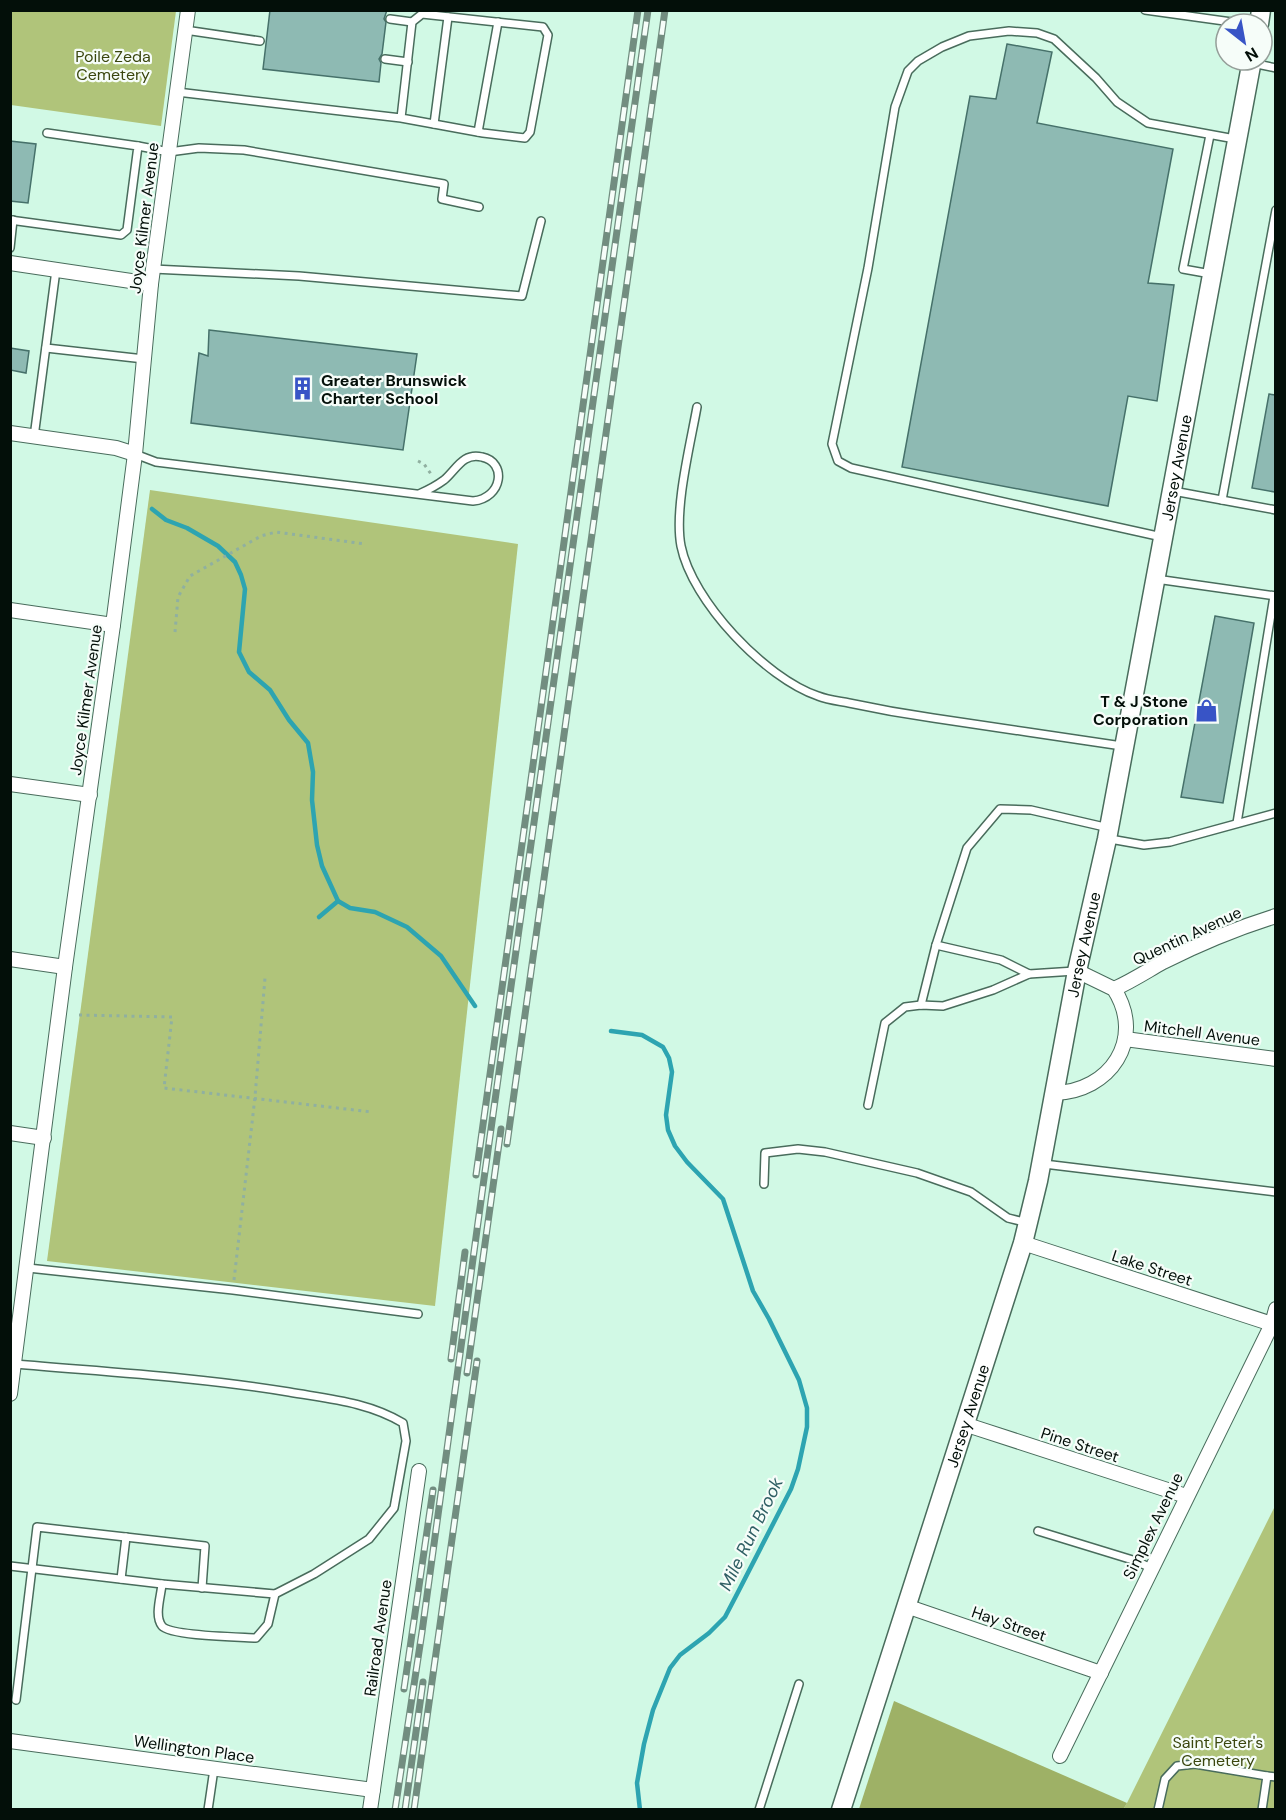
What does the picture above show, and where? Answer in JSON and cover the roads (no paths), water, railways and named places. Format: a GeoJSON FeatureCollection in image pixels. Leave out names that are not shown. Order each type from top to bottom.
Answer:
{"type":"FeatureCollection","features":[{"type":"Feature","properties":{"kind":"street","name":"Joyce Kilmer Avenue"},"geometry":{"type":"LineString","coordinates":[[10,1394],[15,1364],[16,1308],[28,1268],[65,967],[135,454],[152,276],[188,10]]}},
{"type":"Feature","properties":{"kind":"street","name":"Jersey Avenue"},"geometry":{"type":"LineString","coordinates":[[841,1809],[1028,1223],[1077,971],[1108,834],[1250,72]]}},
{"type":"Feature","properties":{"kind":"street"},"geometry":{"type":"LineString","coordinates":[[10,263],[56,270],[152,276]]}},
{"type":"Feature","properties":{"kind":"street"},"geometry":{"type":"LineString","coordinates":[[10,433],[116,448],[135,454]]}},
{"type":"Feature","properties":{"kind":"street"},"geometry":{"type":"LineString","coordinates":[[10,610],[113,625]]}},
{"type":"Feature","properties":{"kind":"street"},"geometry":{"type":"LineString","coordinates":[[10,784],[90,795]]}},
{"type":"Feature","properties":{"kind":"street","name":"Quentin Avenue"},"geometry":{"type":"LineString","coordinates":[[1114,989],[1238,928],[1275,916]]}},
{"type":"Feature","properties":{"kind":"street"},"geometry":{"type":"LineString","coordinates":[[10,959],[65,967]]}},
{"type":"Feature","properties":{"kind":"street"},"geometry":{"type":"LineString","coordinates":[[1054,1094],[1078,1090],[1103,1077],[1116,1062],[1125,1039],[1125,1015],[1114,989],[1077,971]]}},
{"type":"Feature","properties":{"kind":"street","name":"Mitchell Avenue"},"geometry":{"type":"LineString","coordinates":[[1125,1039],[1275,1059]]}},
{"type":"Feature","properties":{"kind":"street"},"geometry":{"type":"LineString","coordinates":[[10,1133],[44,1138]]}},
{"type":"Feature","properties":{"kind":"street","name":"Lake Street"},"geometry":{"type":"LineString","coordinates":[[1023,1243],[1272,1324]]}},
{"type":"Feature","properties":{"kind":"street","name":"Simplex Avenue"},"geometry":{"type":"LineString","coordinates":[[1060,1756],[1272,1324],[1275,1309]]}},
{"type":"Feature","properties":{"kind":"street","name":"Pine Street"},"geometry":{"type":"LineString","coordinates":[[964,1424],[1186,1496]]}},
{"type":"Feature","properties":{"kind":"street","name":"Railroad Avenue"},"geometry":{"type":"LineString","coordinates":[[370,1809],[419,1472]]}},
{"type":"Feature","properties":{"kind":"street","name":"Hay Street"},"geometry":{"type":"LineString","coordinates":[[906,1606],[1101,1673]]}},
{"type":"Feature","properties":{"kind":"street","name":"Wellington Place"},"geometry":{"type":"LineString","coordinates":[[10,1741],[373,1790]]}},
{"type":"Feature","properties":{"kind":"lane"},"geometry":{"type":"LineString","coordinates":[[1145,10],[1212,19],[1213,10]]}},
{"type":"Feature","properties":{"kind":"lane"},"geometry":{"type":"LineString","coordinates":[[177,92],[401,118],[525,138],[530,132],[548,34],[543,27],[422,14],[412,22],[401,118]]}},
{"type":"Feature","properties":{"kind":"lane"},"geometry":{"type":"LineString","coordinates":[[434,124],[448,17]]}},
{"type":"Feature","properties":{"kind":"lane"},"geometry":{"type":"LineString","coordinates":[[390,19],[412,22]]}},
{"type":"Feature","properties":{"kind":"lane"},"geometry":{"type":"LineString","coordinates":[[478,132],[498,22]]}},
{"type":"Feature","properties":{"kind":"lane"},"geometry":{"type":"LineString","coordinates":[[185,30],[261,41]]}},
{"type":"Feature","properties":{"kind":"lane"},"geometry":{"type":"LineString","coordinates":[[1164,537],[851,468],[838,461],[832,444],[868,268],[895,107],[908,71],[918,61],[942,47],[969,36],[1009,31],[1037,33],[1054,39],[1096,78],[1117,102],[1148,123],[1238,139]]}},
{"type":"Feature","properties":{"kind":"lane"},"geometry":{"type":"LineString","coordinates":[[385,59],[408,62]]}},
{"type":"Feature","properties":{"kind":"lane"},"geometry":{"type":"LineString","coordinates":[[46,133],[169,152],[199,148],[244,150],[444,184],[442,199],[479,207]]}},
{"type":"Feature","properties":{"kind":"lane"},"geometry":{"type":"LineString","coordinates":[[1210,135],[1183,269],[1213,274]]}},
{"type":"Feature","properties":{"kind":"lane"},"geometry":{"type":"LineString","coordinates":[[10,248],[12,220],[121,236],[127,230],[138,146]]}},
{"type":"Feature","properties":{"kind":"lane"},"geometry":{"type":"LineString","coordinates":[[1222,500],[1275,210]]}},
{"type":"Feature","properties":{"kind":"lane"},"geometry":{"type":"LineString","coordinates":[[152,276],[299,276],[522,296],[541,222]]}},
{"type":"Feature","properties":{"kind":"lane"},"geometry":{"type":"LineString","coordinates":[[34,437],[56,270]]}},
{"type":"Feature","properties":{"kind":"lane"},"geometry":{"type":"LineString","coordinates":[[46,348],[144,358]]}},
{"type":"Feature","properties":{"kind":"lane"},"geometry":{"type":"LineString","coordinates":[[697,407],[684,478],[680,525],[681,547],[700,591],[714,612],[736,639],[787,680],[817,696],[881,710],[1124,746]]}},
{"type":"Feature","properties":{"kind":"lane"},"geometry":{"type":"LineString","coordinates":[[135,454],[156,462],[473,501],[482,500],[495,490],[498,475],[490,461],[476,456],[461,461],[444,480],[419,494]]}},
{"type":"Feature","properties":{"kind":"lane"},"geometry":{"type":"LineString","coordinates":[[1173,490],[1275,510]]}},
{"type":"Feature","properties":{"kind":"lane"},"geometry":{"type":"LineString","coordinates":[[1156,579],[1275,596],[1237,823]]}},
{"type":"Feature","properties":{"kind":"lane"},"geometry":{"type":"LineString","coordinates":[[921,1005],[936,945],[968,848],[1000,808],[1031,810],[1144,845],[1170,842],[1275,813]]}},
{"type":"Feature","properties":{"kind":"lane"},"geometry":{"type":"LineString","coordinates":[[936,945],[1001,960],[1029,974]]}},
{"type":"Feature","properties":{"kind":"lane"},"geometry":{"type":"LineString","coordinates":[[868,1104],[885,1023],[904,1007],[943,1006],[993,990],[1029,974],[1077,971]]}},
{"type":"Feature","properties":{"kind":"lane"},"geometry":{"type":"LineString","coordinates":[[764,1184],[765,1153],[798,1149],[825,1152],[947,1182],[971,1192],[1008,1218],[1028,1223]]}},
{"type":"Feature","properties":{"kind":"lane"},"geometry":{"type":"LineString","coordinates":[[1041,1164],[1275,1192]]}},
{"type":"Feature","properties":{"kind":"lane"},"geometry":{"type":"LineString","coordinates":[[28,1268],[233,1290],[417,1314]]}},
{"type":"Feature","properties":{"kind":"lane"},"geometry":{"type":"LineString","coordinates":[[10,1566],[162,1584],[274,1594],[315,1574],[369,1539],[394,1508],[406,1441],[403,1423],[387,1414],[359,1404],[182,1377],[15,1364]]}},
{"type":"Feature","properties":{"kind":"lane"},"geometry":{"type":"LineString","coordinates":[[16,1700],[37,1527],[205,1546],[202,1588]]}},
{"type":"Feature","properties":{"kind":"lane"},"geometry":{"type":"LineString","coordinates":[[1038,1531],[1136,1561],[1151,1568]]}},
{"type":"Feature","properties":{"kind":"lane"},"geometry":{"type":"LineString","coordinates":[[121,1579],[126,1537]]}},
{"type":"Feature","properties":{"kind":"lane"},"geometry":{"type":"LineString","coordinates":[[162,1584],[158,1617],[162,1626],[171,1632],[202,1635],[256,1638],[268,1624],[274,1594]]}},
{"type":"Feature","properties":{"kind":"lane"},"geometry":{"type":"LineString","coordinates":[[759,1809],[799,1684]]}},
{"type":"Feature","properties":{"kind":"lane"},"geometry":{"type":"LineString","coordinates":[[1158,1809],[1165,1779],[1177,1766],[1195,1764],[1275,1778]]}},
{"type":"Feature","properties":{"kind":"lane"},"geometry":{"type":"LineString","coordinates":[[208,1809],[214,1769]]}},
{"type":"Feature","properties":{"kind":"lane"},"geometry":{"type":"LineString","coordinates":[[1262,1809],[1267,1776]]}},
{"type":"Feature","properties":{"kind":"waterway","name":"Mile Run Brook"},"geometry":{"type":"LineString","coordinates":[[152,509],[166,520],[187,528],[218,546],[235,562],[245,589],[239,652],[249,672],[270,690],[289,720],[308,743],[313,772],[312,800],[317,845],[322,866],[338,901],[350,908],[375,912],[407,927],[441,956],[475,1006]]}},
{"type":"Feature","properties":{"kind":"waterway"},"geometry":{"type":"LineString","coordinates":[[319,917],[338,901]]}},
{"type":"Feature","properties":{"kind":"waterway","name":"Mile Run Brook"},"geometry":{"type":"LineString","coordinates":[[611,1031],[642,1035],[663,1047],[669,1058],[672,1072],[666,1115],[668,1130],[675,1146],[687,1162],[723,1199],[753,1291],[799,1380],[807,1408],[807,1427],[791,1489],[725,1617],[709,1633],[680,1655],[670,1668],[653,1710],[644,1744],[637,1783],[640,1810]]}},
{"type":"Feature","properties":{"kind":"railway"},"geometry":{"type":"LineString","coordinates":[[476,1175],[638,10]]}},
{"type":"Feature","properties":{"kind":"railway"},"geometry":{"type":"LineString","coordinates":[[395,1810],[422,1632],[648,10]]}},
{"type":"Feature","properties":{"kind":"railway"},"geometry":{"type":"LineString","coordinates":[[507,1144],[665,10]]}},
{"type":"Feature","properties":{"kind":"railway"},"geometry":{"type":"LineString","coordinates":[[467,1373],[501,1129]]}},
{"type":"Feature","properties":{"kind":"railway"},"geometry":{"type":"LineString","coordinates":[[451,1359],[465,1252]]}},
{"type":"Feature","properties":{"kind":"railway"},"geometry":{"type":"LineString","coordinates":[[414,1810],[477,1361]]}},
{"type":"Feature","properties":{"kind":"railway"},"geometry":{"type":"LineString","coordinates":[[404,1689],[433,1490]]}},
{"type":"Feature","properties":{"kind":"railway"},"geometry":{"type":"LineString","coordinates":[[405,1810],[423,1682]]}},
{"type":"Feature","properties":{"kind":"place","name":"Greater Brunswick Charter School"},"geometry":{"type":"Point","coordinates":[303,389]}},
{"type":"Feature","properties":{"kind":"place","name":"T & J Stone Corporation"},"geometry":{"type":"Point","coordinates":[1206,710]}},
{"type":"Feature","properties":{"kind":"park label","name":"Poile Zeda Cemetery"},"geometry":{"type":"Point","coordinates":[113,65]}},
{"type":"Feature","properties":{"kind":"park label","name":"Saint Peter's Cemetery"},"geometry":{"type":"Point","coordinates":[1218,1751]}}]}
